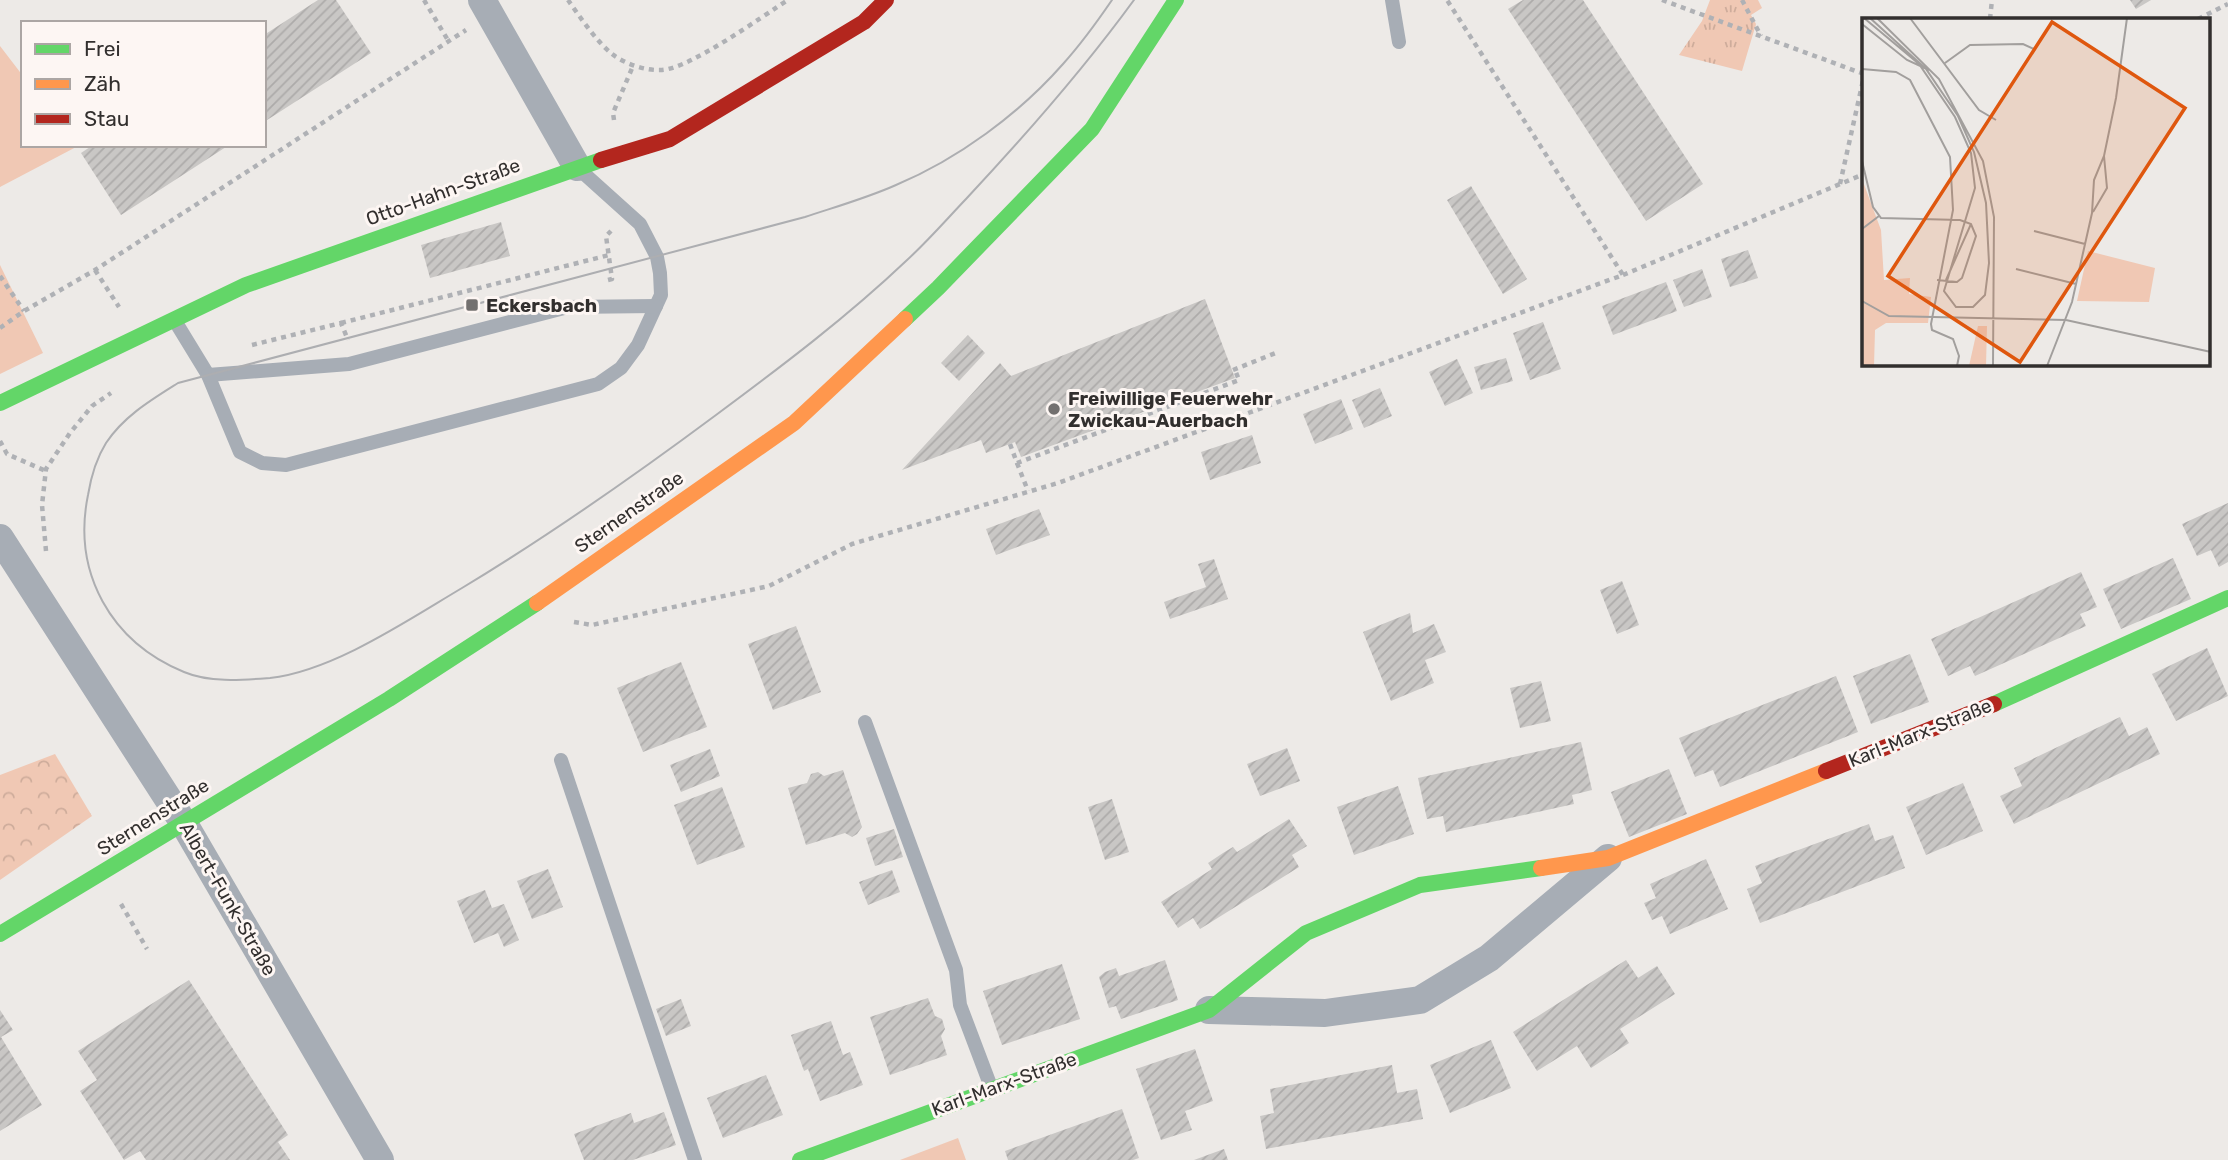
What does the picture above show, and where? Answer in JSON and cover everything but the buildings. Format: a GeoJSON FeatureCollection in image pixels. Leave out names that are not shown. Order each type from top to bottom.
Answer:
{"type":"FeatureCollection","features":[{"type":"Feature","properties":{"kind":"street","name":"Otto-Hahn-Straße"},"geometry":{"type":"LineString","coordinates":[[0,403],[246,285],[577,167],[670,139],[864,22],[886,0]]}},
{"type":"Feature","properties":{"kind":"street","name":"Sternenstraße"},"geometry":{"type":"LineString","coordinates":[[0,934],[389,699],[522,614],[794,423],[938,288],[1092,129],[1176,0]]}},
{"type":"Feature","properties":{"kind":"street"},"geometry":{"type":"LineString","coordinates":[[486,7],[577,167]]}},
{"type":"Feature","properties":{"kind":"street","name":"Albert-Funk-Straße"},"geometry":{"type":"LineString","coordinates":[[0,538],[183,822],[380,1160]]}},
{"type":"Feature","properties":{"kind":"street","name":"Karl-Marx-Straße"},"geometry":{"type":"LineString","coordinates":[[800,1160],[1209,1010],[1306,933],[1420,885],[1608,858],[2016,695],[2228,598]]}},
{"type":"Feature","properties":{"kind":"street","name":"Karl-Marx-Straße"},"geometry":{"type":"LineString","coordinates":[[1209,1010],[1325,1013],[1420,1000],[1489,958],[1608,858]]}},
{"type":"Feature","properties":{"kind":"lane"},"geometry":{"type":"LineString","coordinates":[[1392,0],[1399,42]]}},
{"type":"Feature","properties":{"kind":"lane"},"geometry":{"type":"LineString","coordinates":[[174,319],[208,374],[240,452],[262,463],[286,464],[598,384],[621,368],[638,345],[661,295],[657,257],[640,224],[577,167]]}},
{"type":"Feature","properties":{"kind":"lane"},"geometry":{"type":"LineString","coordinates":[[208,374],[349,364],[568,307],[656,306]]}},
{"type":"Feature","properties":{"kind":"lane"},"geometry":{"type":"LineString","coordinates":[[865,722],[956,970],[960,1005],[992,1088]]}},
{"type":"Feature","properties":{"kind":"lane"},"geometry":{"type":"LineString","coordinates":[[561,760],[695,1160]]}},
{"type":"Feature","properties":{"kind":"path"},"geometry":{"type":"LineString","coordinates":[[424,0],[449,42]]}},
{"type":"Feature","properties":{"kind":"path"},"geometry":{"type":"LineString","coordinates":[[568,0],[612,54],[634,66],[663,70],[691,61],[788,0]]}},
{"type":"Feature","properties":{"kind":"path"},"geometry":{"type":"LineString","coordinates":[[1447,0],[1623,275]]}},
{"type":"Feature","properties":{"kind":"path"},"geometry":{"type":"LineString","coordinates":[[1661,0],[1862,74]]}},
{"type":"Feature","properties":{"kind":"path"},"geometry":{"type":"LineString","coordinates":[[1742,0],[1761,36]]}},
{"type":"Feature","properties":{"kind":"path"},"geometry":{"type":"LineString","coordinates":[[1990,18],[1992,0]]}},
{"type":"Feature","properties":{"kind":"path"},"geometry":{"type":"LineString","coordinates":[[2200,18],[2228,4]]}},
{"type":"Feature","properties":{"kind":"path"},"geometry":{"type":"LineString","coordinates":[[0,328],[95,270],[449,42],[486,7]]}},
{"type":"Feature","properties":{"kind":"path"},"geometry":{"type":"LineString","coordinates":[[1840,184],[1862,84]]}},
{"type":"Feature","properties":{"kind":"path"},"geometry":{"type":"LineString","coordinates":[[522,614],[592,625],[768,586],[852,544],[1071,478],[1623,275],[1862,175]]}},
{"type":"Feature","properties":{"kind":"path"},"geometry":{"type":"LineString","coordinates":[[612,279],[606,236],[627,212]]}},
{"type":"Feature","properties":{"kind":"path"},"geometry":{"type":"LineString","coordinates":[[249,345],[609,255]]}},
{"type":"Feature","properties":{"kind":"path"},"geometry":{"type":"LineString","coordinates":[[0,276],[24,311]]}},
{"type":"Feature","properties":{"kind":"path"},"geometry":{"type":"LineString","coordinates":[[341,323],[350,345]]}},
{"type":"Feature","properties":{"kind":"path"},"geometry":{"type":"LineString","coordinates":[[1017,463],[1239,380],[1233,370],[1278,352]]}},
{"type":"Feature","properties":{"kind":"path"},"geometry":{"type":"LineString","coordinates":[[47,560],[42,505],[46,471],[70,433],[92,406],[118,388]]}},
{"type":"Feature","properties":{"kind":"path"},"geometry":{"type":"LineString","coordinates":[[0,441],[7,454],[46,471]]}},
{"type":"Feature","properties":{"kind":"path"},"geometry":{"type":"LineString","coordinates":[[1010,444],[1028,492]]}},
{"type":"Feature","properties":{"kind":"path"},"geometry":{"type":"LineString","coordinates":[[102,873],[147,949]]}},
{"type":"Feature","properties":{"kind":"green space"},"geometry":{"type":"Polygon","coordinates":[[[1710,0],[1758,0],[1762,8],[1751,15],[1756,24],[1742,71],[1679,55],[1702,21],[1710,0]]]}},
{"type":"Feature","properties":{"kind":"green space"},"geometry":{"type":"Polygon","coordinates":[[[0,46],[21,73],[21,147],[76,147],[0,187],[0,46]]]}},
{"type":"Feature","properties":{"kind":"green space"},"geometry":{"type":"Polygon","coordinates":[[[0,265],[43,353],[0,374],[0,265]]]}},
{"type":"Feature","properties":{"kind":"green space"},"geometry":{"type":"Polygon","coordinates":[[[55,754],[92,816],[0,880],[0,775],[55,754]]]}},
{"type":"Feature","properties":{"kind":"green space"},"geometry":{"type":"Polygon","coordinates":[[[958,1138],[966,1160],[900,1160],[958,1138]]]}},
{"type":"Feature","properties":{"kind":"tram line"},"geometry":{"type":"LineString","coordinates":[[1112,0],[1063,64],[1007,117],[942,162],[885,190],[805,217],[178,383],[139,409],[113,433],[94,468],[85,524],[86,551],[92,577],[103,601],[117,623],[136,643],[158,659],[184,672],[216,679],[270,678],[294,673],[344,655],[394,629],[527,547],[623,483],[814,341],[861,302],[921,246],[1010,151],[1074,77],[1134,0]]}},
{"type":"Feature","properties":{"kind":"traffic: fast"},"geometry":{"type":"LineString","coordinates":[[905,319],[1092,129],[1176,0]]}},
{"type":"Feature","properties":{"kind":"traffic: fast"},"geometry":{"type":"LineString","coordinates":[[0,403],[246,285],[601,160]]}},
{"type":"Feature","properties":{"kind":"traffic: fast"},"geometry":{"type":"LineString","coordinates":[[1994,704],[2228,598]]}},
{"type":"Feature","properties":{"kind":"traffic: fast"},"geometry":{"type":"LineString","coordinates":[[0,934],[389,699],[537,603]]}},
{"type":"Feature","properties":{"kind":"traffic: fast"},"geometry":{"type":"LineString","coordinates":[[800,1160],[1209,1010],[1306,933],[1420,885],[1541,868]]}},
{"type":"Feature","properties":{"kind":"traffic: slow"},"geometry":{"type":"LineString","coordinates":[[537,603],[794,423],[905,319]]}},
{"type":"Feature","properties":{"kind":"traffic: slow"},"geometry":{"type":"LineString","coordinates":[[1541,868],[1608,858],[1826,771]]}},
{"type":"Feature","properties":{"kind":"traffic: jam"},"geometry":{"type":"LineString","coordinates":[[601,160],[670,139],[864,22],[886,0]]}},
{"type":"Feature","properties":{"kind":"traffic: jam"},"geometry":{"type":"LineString","coordinates":[[1826,771],[1994,704]]}},
{"type":"Feature","properties":{"kind":"place","name":"Eckersbach"},"geometry":{"type":"Point","coordinates":[472,305]}},
{"type":"Feature","properties":{"kind":"place","name":"Freiwillige Feuerwehr Zwickau-Auerbach"},"geometry":{"type":"Point","coordinates":[1054,409]}}]}
